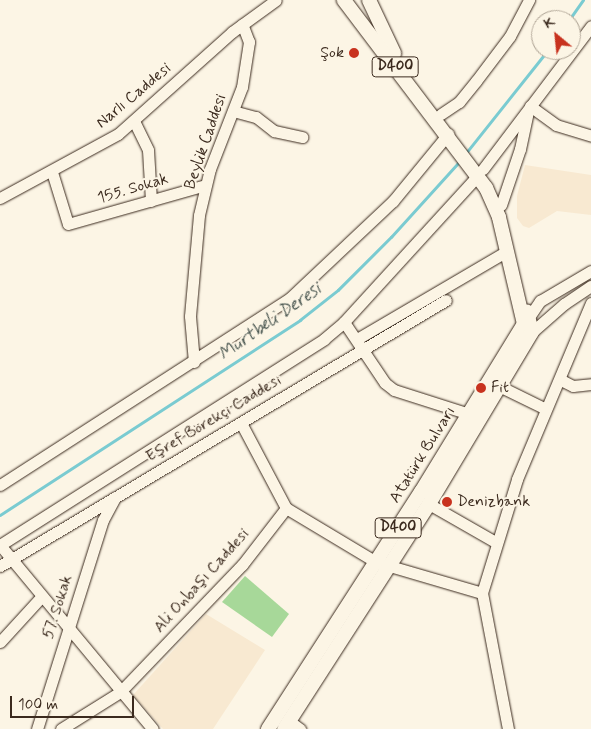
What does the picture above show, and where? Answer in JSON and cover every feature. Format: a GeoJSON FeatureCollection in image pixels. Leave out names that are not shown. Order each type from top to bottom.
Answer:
{"type":"FeatureCollection","features":[{"type":"Feature","properties":{"kind":"main road","name":"D400"},"geometry":{"type":"LineString","coordinates":[[344,0],[450,131],[501,205],[529,320]]}},
{"type":"Feature","properties":{"kind":"main road","name":"D400"},"geometry":{"type":"LineString","coordinates":[[369,0],[388,46],[441,114],[450,131]]}},
{"type":"Feature","properties":{"kind":"main road","name":"D400"},"geometry":{"type":"LineString","coordinates":[[478,169],[499,217],[507,250],[529,320]]}},
{"type":"Feature","properties":{"kind":"main road","name":"Atatürk Bulvarı"},"geometry":{"type":"LineString","coordinates":[[268,729],[382,563],[429,504],[499,386],[529,320]]}},
{"type":"Feature","properties":{"kind":"main road","name":"Atatürk Bulvarı"},"geometry":{"type":"LineString","coordinates":[[291,726],[382,563],[469,414],[529,320]]}},
{"type":"Feature","properties":{"kind":"street","name":"Narlı Caddesi"},"geometry":{"type":"LineString","coordinates":[[0,198],[52,172],[118,134],[242,24],[276,0]]}},
{"type":"Feature","properties":{"kind":"street"},"geometry":{"type":"LineString","coordinates":[[441,114],[459,102],[476,81],[510,36],[529,0]]}},
{"type":"Feature","properties":{"kind":"street","name":"Beylik Caddesi"},"geometry":{"type":"LineString","coordinates":[[194,362],[190,316],[199,215],[206,185],[242,87],[249,42],[242,24]]}},
{"type":"Feature","properties":{"kind":"street"},"geometry":{"type":"LineString","coordinates":[[153,729],[120,692],[6,552],[324,339],[344,322],[478,169],[530,106],[591,26]]}},
{"type":"Feature","properties":{"kind":"street"},"geometry":{"type":"LineString","coordinates":[[530,106],[556,125],[591,136]]}},
{"type":"Feature","properties":{"kind":"street"},"geometry":{"type":"LineString","coordinates":[[501,205],[530,106]]}},
{"type":"Feature","properties":{"kind":"street"},"geometry":{"type":"LineString","coordinates":[[233,111],[256,117],[274,131],[302,137]]}},
{"type":"Feature","properties":{"kind":"street"},"geometry":{"type":"LineString","coordinates":[[134,121],[148,150],[151,201]]}},
{"type":"Feature","properties":{"kind":"street"},"geometry":{"type":"LineString","coordinates":[[0,484],[194,362],[290,298],[393,201],[450,131]]}},
{"type":"Feature","properties":{"kind":"street","name":"155. Sokak"},"geometry":{"type":"LineString","coordinates":[[52,172],[68,224],[206,185]]}},
{"type":"Feature","properties":{"kind":"street","name":"Eşref Börekçi Caddesi"},"geometry":{"type":"LineString","coordinates":[[0,566],[6,552],[115,497],[241,423],[507,250]]}},
{"type":"Feature","properties":{"kind":"street"},"geometry":{"type":"LineString","coordinates":[[529,320],[540,301],[591,271]]}},
{"type":"Feature","properties":{"kind":"street"},"geometry":{"type":"LineString","coordinates":[[529,320],[591,286]]}},
{"type":"Feature","properties":{"kind":"street","name":"Eşref Börekçi Caddesi"},"geometry":{"type":"LineString","coordinates":[[360,345],[446,300]]}},
{"type":"Feature","properties":{"kind":"street"},"geometry":{"type":"LineString","coordinates":[[508,729],[482,593],[517,479],[591,304]]}},
{"type":"Feature","properties":{"kind":"street"},"geometry":{"type":"LineString","coordinates":[[344,322],[385,382],[394,390],[469,414]]}},
{"type":"Feature","properties":{"kind":"street"},"geometry":{"type":"LineString","coordinates":[[560,380],[573,386],[591,384]]}},
{"type":"Feature","properties":{"kind":"street"},"geometry":{"type":"LineString","coordinates":[[499,386],[546,409]]}},
{"type":"Feature","properties":{"kind":"street"},"geometry":{"type":"LineString","coordinates":[[241,423],[286,508],[382,563],[482,593]]}},
{"type":"Feature","properties":{"kind":"street","name":"57. Sokak"},"geometry":{"type":"LineString","coordinates":[[37,729],[103,520],[115,497]]}},
{"type":"Feature","properties":{"kind":"street"},"geometry":{"type":"LineString","coordinates":[[429,504],[497,543]]}},
{"type":"Feature","properties":{"kind":"street","name":"Ali Onbaşı Caddesi"},"geometry":{"type":"LineString","coordinates":[[61,729],[120,692],[242,565],[286,508]]}},
{"type":"Feature","properties":{"kind":"street"},"geometry":{"type":"LineString","coordinates":[[0,642],[42,596]]}},
{"type":"Feature","properties":{"kind":"shaded area"},"geometry":{"type":"Polygon","coordinates":[[[525,165],[591,175],[591,215],[557,211],[529,228],[523,226],[517,218],[517,196],[525,165]]]}},
{"type":"Feature","properties":{"kind":"shaded area"},"geometry":{"type":"Polygon","coordinates":[[[206,614],[265,650],[213,729],[163,729],[133,695],[206,614]]]}},
{"type":"Feature","properties":{"kind":"green space"},"geometry":{"type":"Polygon","coordinates":[[[245,576],[289,614],[272,637],[222,602],[245,576]]]}},
{"type":"Feature","properties":{"kind":"waterway","name":"Murtbeli Deresi"},"geometry":{"type":"LineString","coordinates":[[576,10],[583,0]]}},
{"type":"Feature","properties":{"kind":"waterway","name":"Murtbeli Deresi"},"geometry":{"type":"LineString","coordinates":[[466,153],[540,60]]}},
{"type":"Feature","properties":{"kind":"waterway","name":"Murtbeli Deresi"},"geometry":{"type":"LineString","coordinates":[[0,515],[300,320],[338,290],[391,237],[460,161]]}},
{"type":"Feature","properties":{"kind":"waterway"},"geometry":{"type":"LineString","coordinates":[[376,335],[442,296]]}},
{"type":"Feature","properties":{"kind":"place","name":"Şok"},"geometry":{"type":"Point","coordinates":[354,53]}},
{"type":"Feature","properties":{"kind":"place","name":"Fit"},"geometry":{"type":"Point","coordinates":[481,388]}},
{"type":"Feature","properties":{"kind":"place","name":"Denizbank"},"geometry":{"type":"Point","coordinates":[447,502]}}]}
